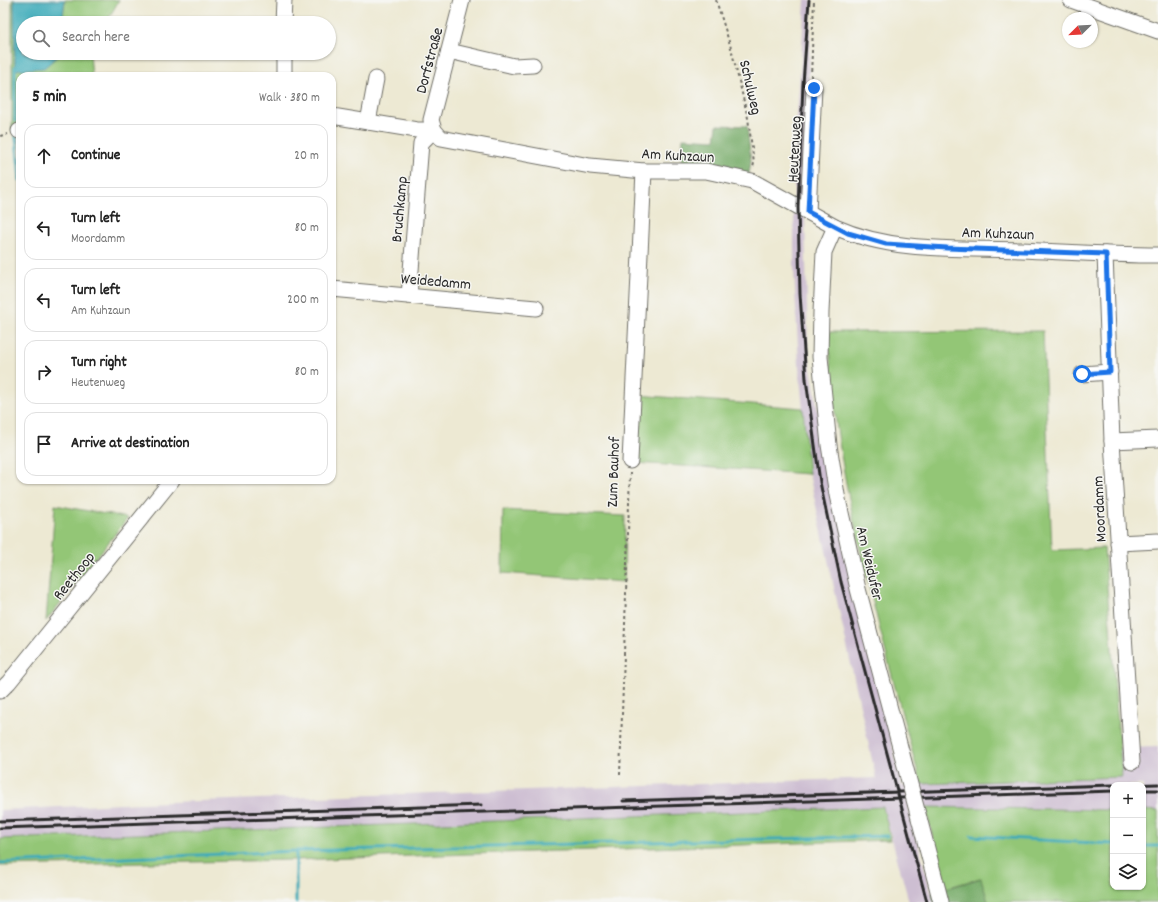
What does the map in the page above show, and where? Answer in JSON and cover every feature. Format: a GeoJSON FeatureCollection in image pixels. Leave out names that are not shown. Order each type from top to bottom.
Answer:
{"type":"FeatureCollection","features":[{"type":"Feature","properties":{"kind":"street"},"geometry":{"type":"LineString","coordinates":[[283,16],[284,0]]}},
{"type":"Feature","properties":{"kind":"street","name":"Dorfstraße"},"geometry":{"type":"LineString","coordinates":[[434,130],[431,120],[462,0]]}},
{"type":"Feature","properties":{"kind":"street"},"geometry":{"type":"LineString","coordinates":[[1071,0],[1158,31]]}},
{"type":"Feature","properties":{"kind":"street"},"geometry":{"type":"LineString","coordinates":[[449,51],[514,66],[533,65]]}},
{"type":"Feature","properties":{"kind":"street"},"geometry":{"type":"LineString","coordinates":[[284,60],[284,72]]}},
{"type":"Feature","properties":{"kind":"street"},"geometry":{"type":"LineString","coordinates":[[368,122],[376,79]]}},
{"type":"Feature","properties":{"kind":"street","name":"Heutenweg"},"geometry":{"type":"LineString","coordinates":[[808,212],[814,88]]}},
{"type":"Feature","properties":{"kind":"street","name":"Am Kuhzaun"},"geometry":{"type":"LineString","coordinates":[[336,117],[417,130],[434,130],[442,138],[590,166],[644,171],[706,171],[752,181],[834,227],[848,233],[886,244],[947,248],[1158,255]]}},
{"type":"Feature","properties":{"kind":"street","name":"Bruchkamp"},"geometry":{"type":"LineString","coordinates":[[409,296],[421,143],[434,130]]}},
{"type":"Feature","properties":{"kind":"street","name":"Zum Bauhof"},"geometry":{"type":"LineString","coordinates":[[630,461],[644,171]]}},
{"type":"Feature","properties":{"kind":"street","name":"Am Weidufer"},"geometry":{"type":"LineString","coordinates":[[834,227],[824,252],[821,312],[820,357],[829,445],[837,495],[858,589],[941,902]]}},
{"type":"Feature","properties":{"kind":"street","name":"Moordamm"},"geometry":{"type":"LineString","coordinates":[[1106,254],[1112,441],[1132,762]]}},
{"type":"Feature","properties":{"kind":"street","name":"Weidedamm"},"geometry":{"type":"LineString","coordinates":[[336,288],[536,308]]}},
{"type":"Feature","properties":{"kind":"street"},"geometry":{"type":"LineString","coordinates":[[1082,374],[1110,372]]}},
{"type":"Feature","properties":{"kind":"street"},"geometry":{"type":"LineString","coordinates":[[1112,441],[1158,439]]}},
{"type":"Feature","properties":{"kind":"street","name":"Reethoop"},"geometry":{"type":"LineString","coordinates":[[0,691],[14,676],[169,484]]}},
{"type":"Feature","properties":{"kind":"street"},"geometry":{"type":"LineString","coordinates":[[1118,543],[1158,541]]}},
{"type":"Feature","properties":{"kind":"path","name":"Schulweg"},"geometry":{"type":"LineString","coordinates":[[716,0],[731,48],[748,118],[754,163],[752,181]]}},
{"type":"Feature","properties":{"kind":"path"},"geometry":{"type":"LineString","coordinates":[[814,0],[811,82],[814,88]]}},
{"type":"Feature","properties":{"kind":"path","name":"Zum Bauhof"},"geometry":{"type":"LineString","coordinates":[[620,776],[630,461]]}},
{"type":"Feature","properties":{"kind":"shaded area"},"geometry":{"type":"Polygon","coordinates":[[[805,0],[812,0],[805,215],[808,351],[826,458],[902,786],[1122,776],[1120,748],[1158,747],[1158,811],[1146,810],[1146,782],[1110,782],[1110,810],[908,807],[934,902],[909,902],[883,807],[0,839],[0,810],[141,803],[876,778],[809,474],[799,367],[794,270],[794,160],[805,0]]]}},
{"type":"Feature","properties":{"kind":"green space"},"geometry":{"type":"Polygon","coordinates":[[[12,0],[14,0],[15,70],[46,60],[91,60],[92,72],[16,72],[16,130],[12,130],[12,0]]]}},
{"type":"Feature","properties":{"kind":"green space"},"geometry":{"type":"Polygon","coordinates":[[[65,0],[119,0],[110,16],[63,16],[65,0]]]}},
{"type":"Feature","properties":{"kind":"green space"},"geometry":{"type":"Polygon","coordinates":[[[717,125],[747,126],[751,161],[749,174],[682,162],[683,138],[715,140],[717,125]]]}},
{"type":"Feature","properties":{"kind":"green space"},"geometry":{"type":"Polygon","coordinates":[[[1043,331],[1052,550],[1104,548],[1122,777],[921,784],[877,618],[852,512],[834,404],[829,332],[1043,331]]]}},
{"type":"Feature","properties":{"kind":"green space"},"geometry":{"type":"Polygon","coordinates":[[[637,395],[803,408],[809,474],[634,463],[637,395]]]}},
{"type":"Feature","properties":{"kind":"green space"},"geometry":{"type":"Polygon","coordinates":[[[55,505],[128,518],[46,621],[55,505]]]}},
{"type":"Feature","properties":{"kind":"green space"},"geometry":{"type":"Polygon","coordinates":[[[503,510],[625,516],[624,582],[502,573],[503,510]]]}},
{"type":"Feature","properties":{"kind":"green space"},"geometry":{"type":"Polygon","coordinates":[[[883,807],[891,840],[292,860],[0,866],[0,839],[883,807]]]}},
{"type":"Feature","properties":{"kind":"green space"},"geometry":{"type":"Polygon","coordinates":[[[925,807],[1110,810],[1110,890],[1146,890],[1146,810],[1158,811],[1158,902],[988,902],[980,878],[946,888],[925,807]]]}},
{"type":"Feature","properties":{"kind":"green space"},"geometry":{"type":"Polygon","coordinates":[[[981,878],[988,902],[934,902],[932,893],[981,878]]]}},
{"type":"Feature","properties":{"kind":"water"},"geometry":{"type":"Polygon","coordinates":[[[14,0],[65,0],[63,16],[16,16],[16,60],[53,60],[44,68],[15,70],[14,0]]]}},
{"type":"Feature","properties":{"kind":"waterway"},"geometry":{"type":"LineString","coordinates":[[15,67],[15,121]]}},
{"type":"Feature","properties":{"kind":"waterway"},"geometry":{"type":"LineString","coordinates":[[0,863],[296,851],[887,836]]}},
{"type":"Feature","properties":{"kind":"waterway"},"geometry":{"type":"LineString","coordinates":[[971,836],[1110,844]]}},
{"type":"Feature","properties":{"kind":"waterway"},"geometry":{"type":"LineString","coordinates":[[1146,846],[1158,846]]}},
{"type":"Feature","properties":{"kind":"waterway"},"geometry":{"type":"LineString","coordinates":[[296,851],[296,902]]}},
{"type":"Feature","properties":{"kind":"railway"},"geometry":{"type":"LineString","coordinates":[[809,0],[803,84],[798,207],[800,294],[806,379],[820,482],[841,582],[927,902]]}},
{"type":"Feature","properties":{"kind":"railway"},"geometry":{"type":"LineString","coordinates":[[1146,784],[1158,784]]}},
{"type":"Feature","properties":{"kind":"railway"},"geometry":{"type":"LineString","coordinates":[[623,801],[1110,785]]}},
{"type":"Feature","properties":{"kind":"railway"},"geometry":{"type":"LineString","coordinates":[[1146,790],[1158,790]]}},
{"type":"Feature","properties":{"kind":"railway"},"geometry":{"type":"LineString","coordinates":[[0,828],[1110,791]]}},
{"type":"Feature","properties":{"kind":"railway"},"geometry":{"type":"LineString","coordinates":[[0,821],[481,805]]}},
{"type":"Feature","properties":{"kind":"route"},"geometry":{"type":"LineString","coordinates":[[814,88],[808,212],[834,227],[848,233],[886,244],[947,248],[1106,254],[1110,372],[1082,374]]}}]}
